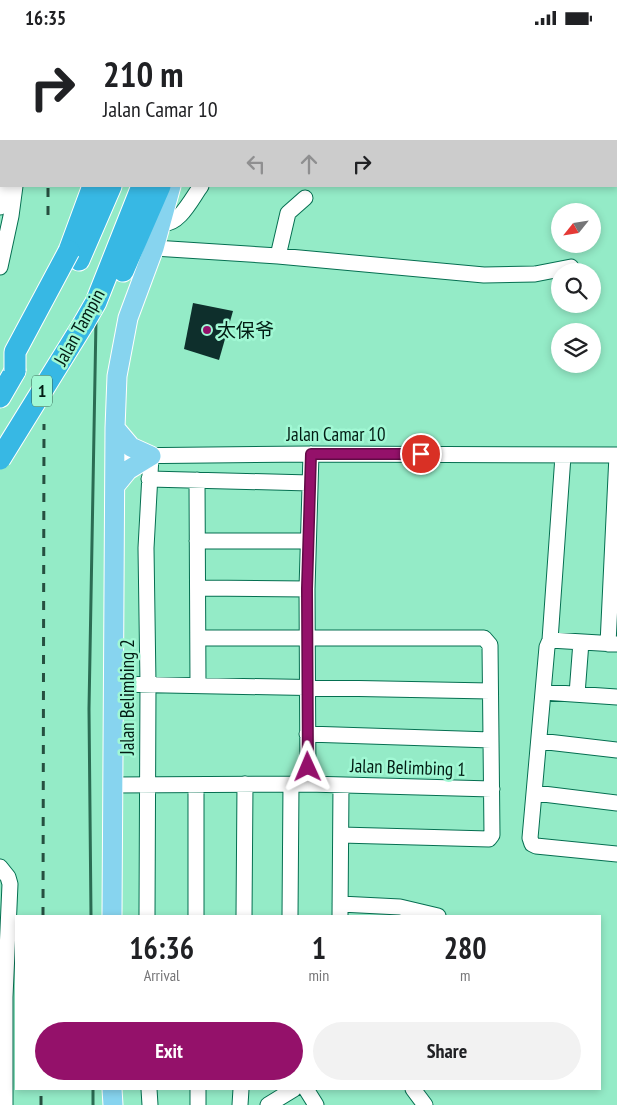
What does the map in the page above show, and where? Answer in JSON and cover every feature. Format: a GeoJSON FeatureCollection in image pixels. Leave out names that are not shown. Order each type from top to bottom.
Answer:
{"type":"FeatureCollection","features":[{"type":"Feature","properties":{"kind":"highway"},"geometry":{"type":"LineString","coordinates":[[96,302],[118,283],[160,187]]}},
{"type":"Feature","properties":{"kind":"highway","name":"1"},"geometry":{"type":"LineString","coordinates":[[0,397],[15,371],[15,352],[74,256],[104,189]]}},
{"type":"Feature","properties":{"kind":"highway","name":"Jalan Tampin"},"geometry":{"type":"LineString","coordinates":[[0,459],[96,302],[140,190]]}},
{"type":"Feature","properties":{"kind":"main road"},"geometry":{"type":"LineString","coordinates":[[112,915],[115,428],[117,376],[128,318],[154,248],[171,187]]}},
{"type":"Feature","properties":{"kind":"main road"},"geometry":{"type":"LineString","coordinates":[[115,428],[131,447],[151,456]]}},
{"type":"Feature","properties":{"kind":"main road"},"geometry":{"type":"LineString","coordinates":[[115,486],[128,470],[151,456]]}},
{"type":"Feature","properties":{"kind":"main road"},"geometry":{"type":"LineString","coordinates":[[112,1090],[113,1105]]}},
{"type":"Feature","properties":{"kind":"street"},"geometry":{"type":"LineString","coordinates":[[0,207],[3,187]]}},
{"type":"Feature","properties":{"kind":"street"},"geometry":{"type":"LineString","coordinates":[[0,267],[15,187]]}},
{"type":"Feature","properties":{"kind":"street"},"geometry":{"type":"LineString","coordinates":[[162,223],[170,223],[179,216],[200,187]]}},
{"type":"Feature","properties":{"kind":"street"},"geometry":{"type":"LineString","coordinates":[[278,256],[288,213],[306,198]]}},
{"type":"Feature","properties":{"kind":"street"},"geometry":{"type":"LineString","coordinates":[[154,248],[278,256],[484,275],[535,275],[551,271]]}},
{"type":"Feature","properties":{"kind":"street"},"geometry":{"type":"LineString","coordinates":[[308,784],[306,688],[311,454]]}},
{"type":"Feature","properties":{"kind":"street","name":"Jalan Camar 10"},"geometry":{"type":"LineString","coordinates":[[115,456],[311,454],[617,455]]}},
{"type":"Feature","properties":{"kind":"street"},"geometry":{"type":"LineString","coordinates":[[550,640],[612,644],[617,455]]}},
{"type":"Feature","properties":{"kind":"street","name":"Jalan Belimbing 2"},"geometry":{"type":"LineString","coordinates":[[147,915],[148,684],[146,548],[151,456]]}},
{"type":"Feature","properties":{"kind":"street"},"geometry":{"type":"LineString","coordinates":[[563,456],[550,640],[547,647],[530,838],[532,844],[536,846],[617,854]]}},
{"type":"Feature","properties":{"kind":"street"},"geometry":{"type":"LineString","coordinates":[[149,479],[310,483]]}},
{"type":"Feature","properties":{"kind":"street"},"geometry":{"type":"LineString","coordinates":[[197,480],[198,685]]}},
{"type":"Feature","properties":{"kind":"street"},"geometry":{"type":"LineString","coordinates":[[197,541],[308,541]]}},
{"type":"Feature","properties":{"kind":"street"},"geometry":{"type":"LineString","coordinates":[[198,588],[307,589]]}},
{"type":"Feature","properties":{"kind":"street"},"geometry":{"type":"LineString","coordinates":[[198,639],[484,638],[490,645],[492,835],[486,840],[341,835]]}},
{"type":"Feature","properties":{"kind":"street"},"geometry":{"type":"LineString","coordinates":[[577,694],[581,642]]}},
{"type":"Feature","properties":{"kind":"street"},"geometry":{"type":"LineString","coordinates":[[114,684],[490,691]]}},
{"type":"Feature","properties":{"kind":"street"},"geometry":{"type":"LineString","coordinates":[[543,692],[617,697]]}},
{"type":"Feature","properties":{"kind":"street"},"geometry":{"type":"LineString","coordinates":[[307,734],[491,740]]}},
{"type":"Feature","properties":{"kind":"street"},"geometry":{"type":"LineString","coordinates":[[539,741],[617,750]]}},
{"type":"Feature","properties":{"kind":"street"},"geometry":{"type":"LineString","coordinates":[[244,915],[245,784]]}},
{"type":"Feature","properties":{"kind":"street"},"geometry":{"type":"LineString","coordinates":[[290,915],[291,784]]}},
{"type":"Feature","properties":{"kind":"street","name":"Jalan Belimbing 1"},"geometry":{"type":"LineString","coordinates":[[113,785],[308,784],[492,789]]}},
{"type":"Feature","properties":{"kind":"street"},"geometry":{"type":"LineString","coordinates":[[196,785],[196,915]]}},
{"type":"Feature","properties":{"kind":"street"},"geometry":{"type":"LineString","coordinates":[[341,785],[340,910],[400,907],[410,913],[429,915]]}},
{"type":"Feature","properties":{"kind":"street"},"geometry":{"type":"LineString","coordinates":[[535,793],[617,803]]}},
{"type":"Feature","properties":{"kind":"street"},"geometry":{"type":"LineString","coordinates":[[2,869],[10,884],[3,997],[5,1105]]}},
{"type":"Feature","properties":{"kind":"street"},"geometry":{"type":"LineString","coordinates":[[149,1090],[150,1105]]}},
{"type":"Feature","properties":{"kind":"street"},"geometry":{"type":"LineString","coordinates":[[198,1090],[198,1105]]}},
{"type":"Feature","properties":{"kind":"street"},"geometry":{"type":"LineString","coordinates":[[240,1105],[241,1090]]}},
{"type":"Feature","properties":{"kind":"street"},"geometry":{"type":"LineString","coordinates":[[268,1105],[292,1090]]}},
{"type":"Feature","properties":{"kind":"street"},"geometry":{"type":"LineString","coordinates":[[307,1090],[316,1105]]}},
{"type":"Feature","properties":{"kind":"street"},"geometry":{"type":"LineString","coordinates":[[415,1090],[425,1105]]}},
{"type":"Feature","properties":{"kind":"building","name":"太保爷"},"geometry":{"type":"Polygon","coordinates":[[[193,303],[233,311],[219,360],[184,349],[193,303]]]}},
{"type":"Feature","properties":{"kind":"waterway"},"geometry":{"type":"LineString","coordinates":[[91,915],[89,709],[96,320]]}},
{"type":"Feature","properties":{"kind":"waterway"},"geometry":{"type":"LineString","coordinates":[[93,1090],[93,1105]]}},
{"type":"Feature","properties":{"kind":"railway"},"geometry":{"type":"LineString","coordinates":[[48,187],[48,215]]}},
{"type":"Feature","properties":{"kind":"railway"},"geometry":{"type":"LineString","coordinates":[[43,915],[44,424]]}},
{"type":"Feature","properties":{"kind":"railway"},"geometry":{"type":"LineString","coordinates":[[41,1090],[41,1105]]}},
{"type":"Feature","properties":{"kind":"place","name":"太保爷"},"geometry":{"type":"Point","coordinates":[207,330]}},
{"type":"Feature","properties":{"kind":"route"},"geometry":{"type":"LineString","coordinates":[[308,767],[306,688],[311,454],[421,454]]}}]}
